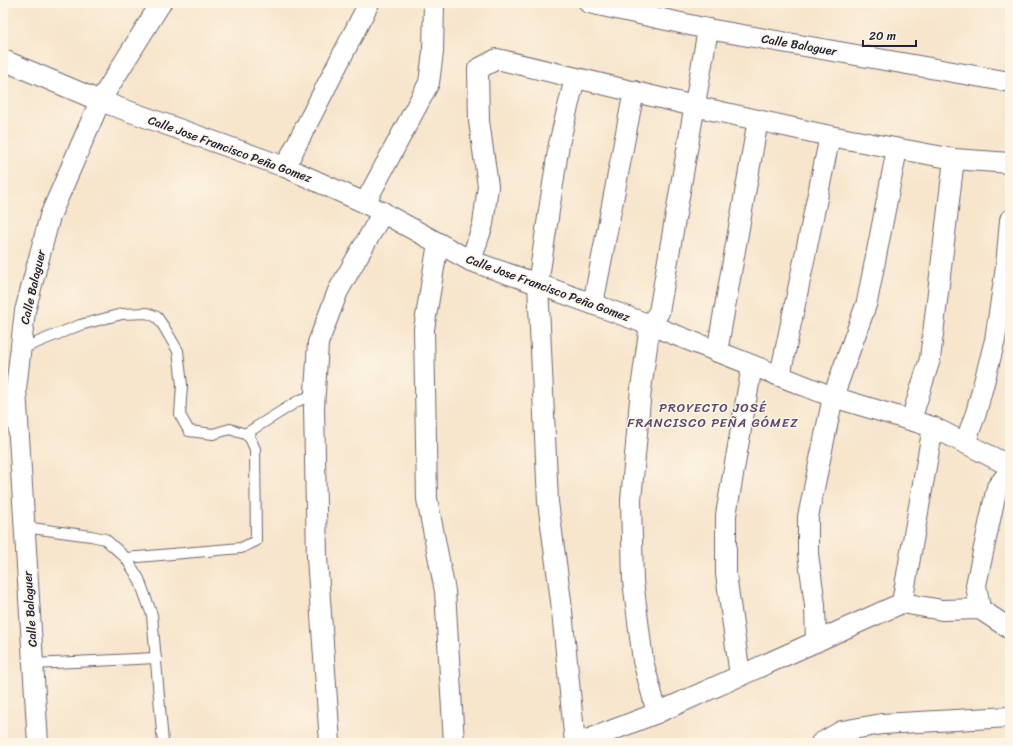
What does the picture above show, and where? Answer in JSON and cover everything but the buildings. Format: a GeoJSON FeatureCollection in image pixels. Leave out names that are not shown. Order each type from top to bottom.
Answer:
{"type":"FeatureCollection","features":[{"type":"Feature","properties":{"kind":"street","name":"Calle Balaguer"},"geometry":{"type":"LineString","coordinates":[[38,743],[24,526],[9,389],[21,349],[25,311],[50,216],[100,101],[161,3]]}},
{"type":"Feature","properties":{"kind":"street"},"geometry":{"type":"LineString","coordinates":[[285,167],[369,3]]}},
{"type":"Feature","properties":{"kind":"street"},"geometry":{"type":"LineString","coordinates":[[366,203],[429,83],[433,52],[434,3]]}},
{"type":"Feature","properties":{"kind":"street","name":"Calle Balaguer"},"geometry":{"type":"LineString","coordinates":[[589,3],[708,29],[1010,82]]}},
{"type":"Feature","properties":{"kind":"street"},"geometry":{"type":"LineString","coordinates":[[656,713],[642,661],[633,580],[631,500],[641,390],[650,326],[659,312],[708,29]]}},
{"type":"Feature","properties":{"kind":"street"},"geometry":{"type":"LineString","coordinates":[[471,261],[483,224],[488,186],[479,121],[478,69],[497,59],[694,106],[830,136],[954,159],[1010,163]]}},
{"type":"Feature","properties":{"kind":"street","name":"Calle Jose Francisco Peña Gomez"},"geometry":{"type":"LineString","coordinates":[[3,60],[100,101],[285,167],[366,203],[471,261],[593,304],[833,398],[933,426],[1010,466]]}},
{"type":"Feature","properties":{"kind":"street"},"geometry":{"type":"LineString","coordinates":[[575,78],[558,144],[538,284],[548,502],[561,601],[575,743]]}},
{"type":"Feature","properties":{"kind":"street"},"geometry":{"type":"LineString","coordinates":[[593,304],[634,92]]}},
{"type":"Feature","properties":{"kind":"street"},"geometry":{"type":"LineString","coordinates":[[717,352],[758,120]]}},
{"type":"Feature","properties":{"kind":"street"},"geometry":{"type":"LineString","coordinates":[[780,376],[830,136]]}},
{"type":"Feature","properties":{"kind":"street"},"geometry":{"type":"LineString","coordinates":[[816,642],[814,605],[808,554],[808,517],[833,398],[867,302],[897,149]]}},
{"type":"Feature","properties":{"kind":"street"},"geometry":{"type":"LineString","coordinates":[[911,420],[930,359],[954,159]]}},
{"type":"Feature","properties":{"kind":"street"},"geometry":{"type":"LineString","coordinates":[[330,743],[317,557],[314,408],[318,343],[338,291],[383,212]]}},
{"type":"Feature","properties":{"kind":"street"},"geometry":{"type":"LineString","coordinates":[[965,443],[976,413],[995,340],[1006,267],[1010,220]]}},
{"type":"Feature","properties":{"kind":"street"},"geometry":{"type":"LineString","coordinates":[[438,243],[424,329],[427,499],[445,591],[454,743]]}},
{"type":"Feature","properties":{"kind":"street"},"geometry":{"type":"LineString","coordinates":[[740,676],[726,574],[726,515],[752,366]]}},
{"type":"Feature","properties":{"kind":"street"},"geometry":{"type":"LineString","coordinates":[[902,603],[933,426]]}},
{"type":"Feature","properties":{"kind":"street"},"geometry":{"type":"LineString","coordinates":[[980,608],[976,585],[997,487],[1010,471]]}},
{"type":"Feature","properties":{"kind":"street"},"geometry":{"type":"LineString","coordinates":[[578,743],[656,713],[902,603],[942,610],[980,608],[1010,629]]}},
{"type":"Feature","properties":{"kind":"street"},"geometry":{"type":"LineString","coordinates":[[821,743],[842,731],[882,724],[1010,717]]}},
{"type":"Feature","properties":{"kind":"lane"},"geometry":{"type":"LineString","coordinates":[[21,349],[80,325],[122,314],[147,313],[157,317],[178,351],[182,385],[180,415],[189,431],[213,434],[230,430],[245,434],[250,438],[255,449],[256,541],[241,548],[126,558]]}},
{"type":"Feature","properties":{"kind":"lane"},"geometry":{"type":"LineString","coordinates":[[245,434],[298,401],[315,394]]}},
{"type":"Feature","properties":{"kind":"lane"},"geometry":{"type":"LineString","coordinates":[[24,526],[105,539],[126,558],[140,578],[152,615],[163,743]]}},
{"type":"Feature","properties":{"kind":"lane"},"geometry":{"type":"LineString","coordinates":[[33,664],[156,658]]}},
{"type":"Feature","properties":{"kind":"district","name":"PROYECTO JOSÉ FRANCISCO PEÑA GÓMEZ"},"geometry":{"type":"Point","coordinates":[713,414]}}]}
